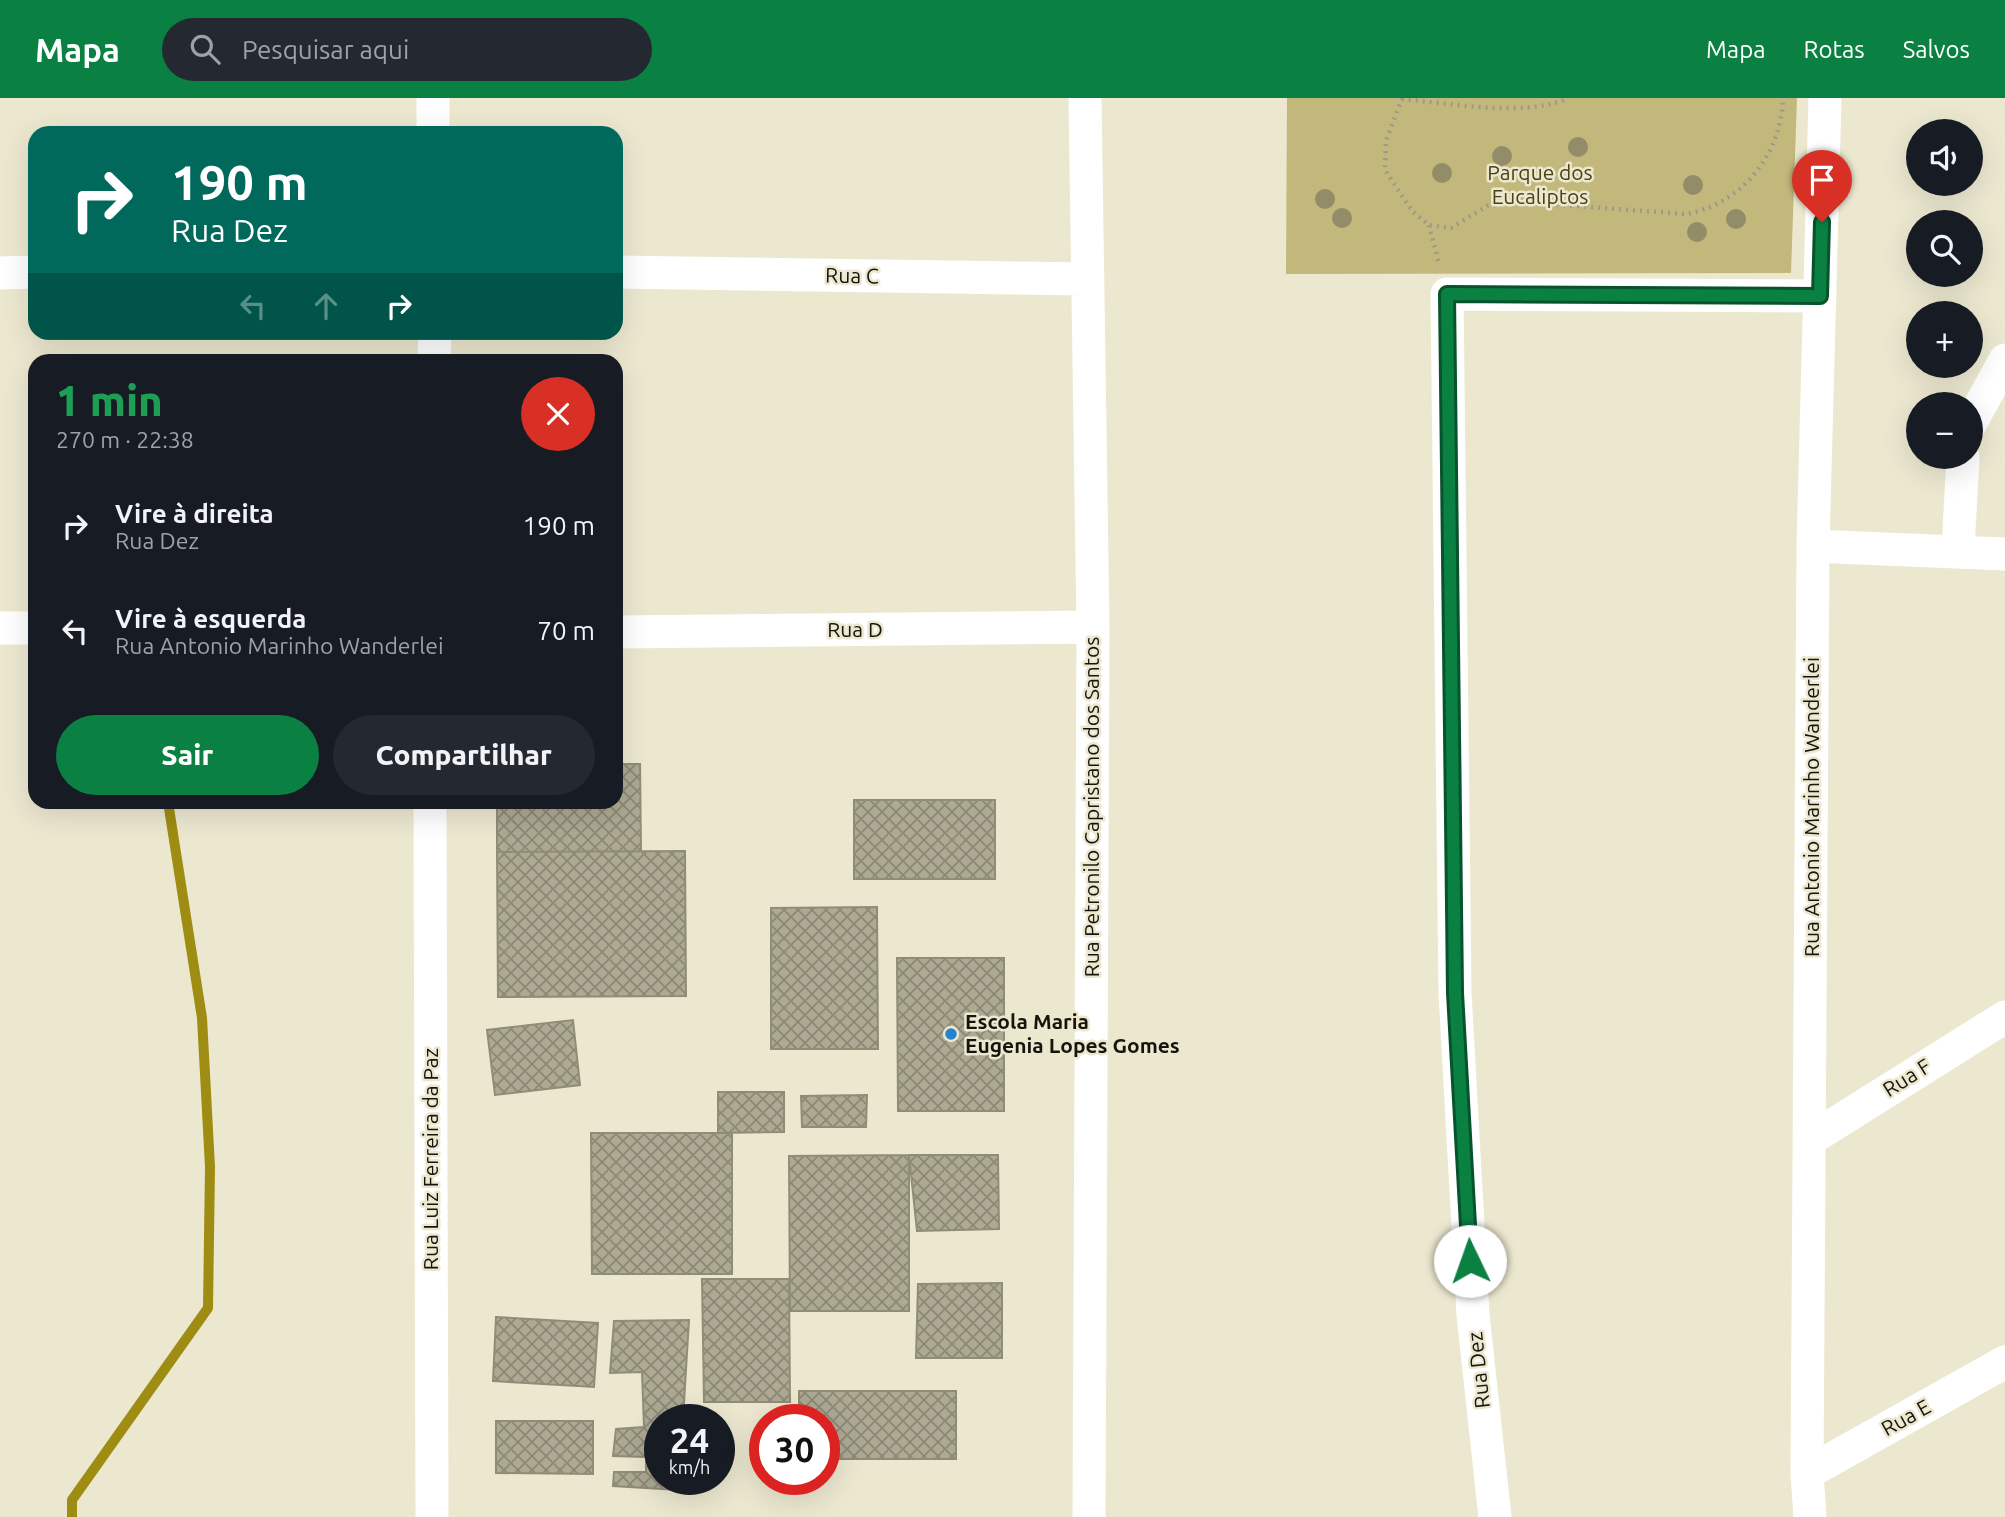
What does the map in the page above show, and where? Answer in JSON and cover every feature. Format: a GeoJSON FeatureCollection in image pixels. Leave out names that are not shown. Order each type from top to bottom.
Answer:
{"type":"FeatureCollection","features":[{"type":"Feature","properties":{"kind":"street"},"geometry":{"type":"LineString","coordinates":[[433,98],[433,126]]}},
{"type":"Feature","properties":{"kind":"street","name":"Rua Petronilo Capristano dos Santos"},"geometry":{"type":"LineString","coordinates":[[1085,98],[1093,628],[1089,1517]]}},
{"type":"Feature","properties":{"kind":"street","name":"Rua Antonio Marinho Wanderlei"},"geometry":{"type":"LineString","coordinates":[[1810,1517],[1807,1473],[1813,546],[1825,98]]}},
{"type":"Feature","properties":{"kind":"street"},"geometry":{"type":"LineString","coordinates":[[0,272],[28,272]]}},
{"type":"Feature","properties":{"kind":"street","name":"Rua C"},"geometry":{"type":"LineString","coordinates":[[623,272],[1088,279]]}},
{"type":"Feature","properties":{"kind":"street","name":"Rua Dez"},"geometry":{"type":"LineString","coordinates":[[1495,1517],[1473,1315],[1455,993],[1447,294],[1820,296]]}},
{"type":"Feature","properties":{"kind":"street"},"geometry":{"type":"LineString","coordinates":[[1983,400],[2005,360]]}},
{"type":"Feature","properties":{"kind":"street"},"geometry":{"type":"LineString","coordinates":[[1958,549],[1962,469]]}},
{"type":"Feature","properties":{"kind":"street"},"geometry":{"type":"LineString","coordinates":[[1813,546],[1958,549],[2005,554]]}},
{"type":"Feature","properties":{"kind":"street"},"geometry":{"type":"LineString","coordinates":[[0,628],[28,628]]}},
{"type":"Feature","properties":{"kind":"street","name":"Rua D"},"geometry":{"type":"LineString","coordinates":[[623,632],[1093,628]]}},
{"type":"Feature","properties":{"kind":"street","name":"Rua Luiz Ferreira da Paz"},"geometry":{"type":"LineString","coordinates":[[430,809],[432,1517]]}},
{"type":"Feature","properties":{"kind":"street","name":"Rua F"},"geometry":{"type":"LineString","coordinates":[[1810,1140],[2005,1017]]}},
{"type":"Feature","properties":{"kind":"street","name":"Rua E"},"geometry":{"type":"LineString","coordinates":[[1807,1473],[2005,1362]]}},
{"type":"Feature","properties":{"kind":"path"},"geometry":{"type":"LineString","coordinates":[[1568,98],[1555,104],[1509,107],[1402,99],[1386,141],[1385,170],[1412,211],[1429,225],[1451,228],[1487,206],[1520,202],[1686,215],[1710,210],[1737,192],[1762,166],[1782,115],[1783,98]]}},
{"type":"Feature","properties":{"kind":"green space","name":"Parque dos Eucaliptos"},"geometry":{"type":"Polygon","coordinates":[[[1287,98],[1797,98],[1791,273],[1286,274],[1287,98]]]}},
{"type":"Feature","properties":{"kind":"building"},"geometry":{"type":"Polygon","coordinates":[[[623,764],[640,764],[641,851],[497,852],[497,809],[623,809],[623,764]]]}},
{"type":"Feature","properties":{"kind":"building"},"geometry":{"type":"Polygon","coordinates":[[[854,800],[995,800],[995,879],[854,879],[854,800]]]}},
{"type":"Feature","properties":{"kind":"building"},"geometry":{"type":"Polygon","coordinates":[[[685,851],[686,996],[498,997],[497,852],[685,851]]]}},
{"type":"Feature","properties":{"kind":"building"},"geometry":{"type":"Polygon","coordinates":[[[877,907],[878,1049],[771,1049],[771,908],[877,907]]]}},
{"type":"Feature","properties":{"kind":"building","name":"Escola Maria Eugenia Lopes Gomes"},"geometry":{"type":"Polygon","coordinates":[[[897,958],[1004,958],[1004,1111],[898,1111],[897,958]]]}},
{"type":"Feature","properties":{"kind":"building"},"geometry":{"type":"Polygon","coordinates":[[[573,1020],[580,1085],[495,1095],[487,1030],[573,1020]]]}},
{"type":"Feature","properties":{"kind":"building"},"geometry":{"type":"Polygon","coordinates":[[[718,1092],[784,1092],[784,1132],[718,1133],[718,1092]]]}},
{"type":"Feature","properties":{"kind":"building"},"geometry":{"type":"Polygon","coordinates":[[[867,1095],[866,1127],[802,1127],[801,1096],[867,1095]]]}},
{"type":"Feature","properties":{"kind":"building"},"geometry":{"type":"Polygon","coordinates":[[[591,1133],[732,1133],[732,1274],[592,1274],[591,1133]]]}},
{"type":"Feature","properties":{"kind":"building"},"geometry":{"type":"Polygon","coordinates":[[[909,1155],[909,1311],[790,1311],[789,1156],[909,1155]]]}},
{"type":"Feature","properties":{"kind":"building"},"geometry":{"type":"Polygon","coordinates":[[[909,1155],[998,1155],[999,1229],[917,1231],[909,1155]]]}},
{"type":"Feature","properties":{"kind":"building"},"geometry":{"type":"Polygon","coordinates":[[[702,1279],[789,1279],[790,1402],[704,1402],[702,1279]]]}},
{"type":"Feature","properties":{"kind":"building"},"geometry":{"type":"Polygon","coordinates":[[[1002,1283],[1002,1358],[916,1358],[918,1284],[1002,1283]]]}},
{"type":"Feature","properties":{"kind":"building"},"geometry":{"type":"Polygon","coordinates":[[[496,1317],[598,1323],[594,1387],[493,1381],[496,1317]]]}},
{"type":"Feature","properties":{"kind":"building"},"geometry":{"type":"Polygon","coordinates":[[[689,1320],[684,1404],[644,1404],[644,1427],[642,1372],[610,1373],[614,1321],[689,1320]]]}},
{"type":"Feature","properties":{"kind":"building"},"geometry":{"type":"Polygon","coordinates":[[[799,1391],[956,1391],[956,1459],[840,1459],[840,1404],[799,1404],[799,1391]]]}},
{"type":"Feature","properties":{"kind":"building"},"geometry":{"type":"Polygon","coordinates":[[[496,1421],[593,1421],[593,1474],[496,1473],[496,1421]]]}},
{"type":"Feature","properties":{"kind":"building"},"geometry":{"type":"Polygon","coordinates":[[[644,1427],[644,1457],[613,1456],[616,1429],[644,1427]]]}},
{"type":"Feature","properties":{"kind":"building"},"geometry":{"type":"Polygon","coordinates":[[[614,1472],[644,1472],[644,1488],[613,1486],[614,1472]]]}},
{"type":"Feature","properties":{"kind":"waterway"},"geometry":{"type":"LineString","coordinates":[[72,1517],[72,1500],[208,1308],[210,1167],[202,1018],[169,809]]}},
{"type":"Feature","properties":{"kind":"place","name":"Escola Maria Eugenia Lopes Gomes"},"geometry":{"type":"Point","coordinates":[951,1034]}},
{"type":"Feature","properties":{"kind":"route"},"geometry":{"type":"LineString","coordinates":[[1470,1261],[1455,993],[1447,294],[1820,296],[1822,222]]}}]}
